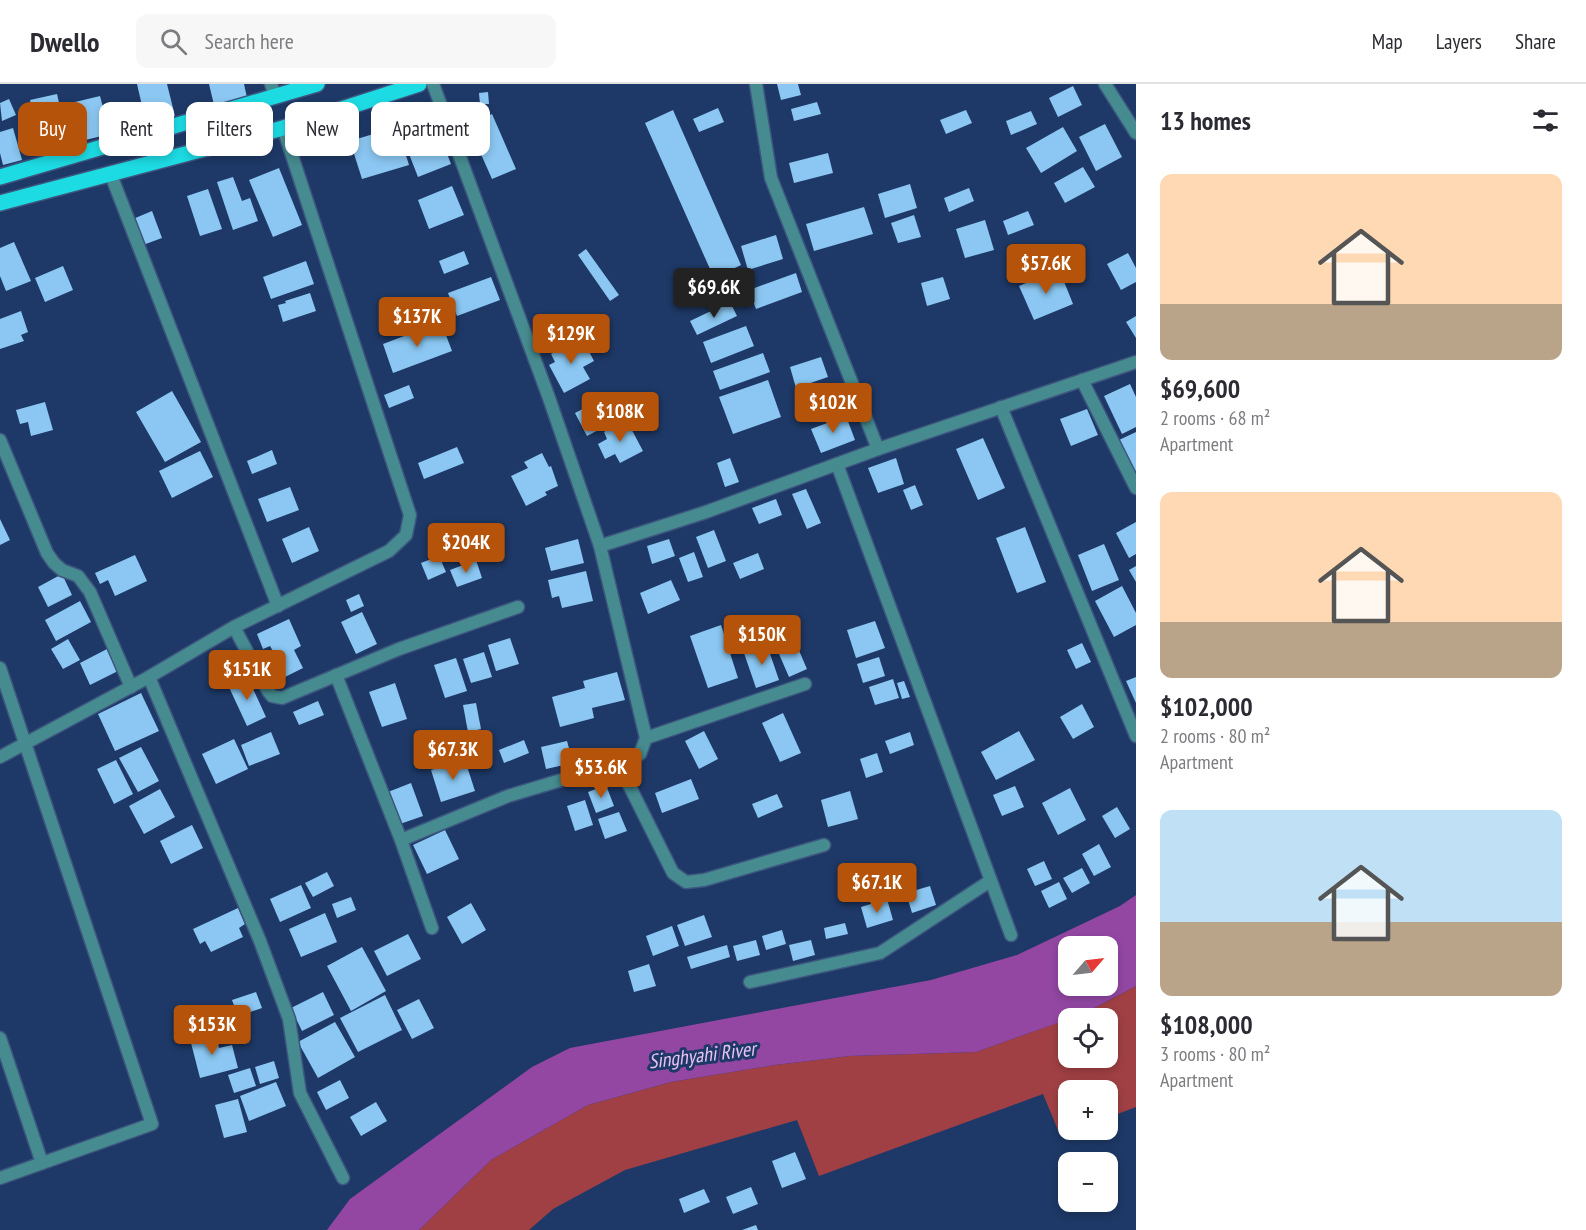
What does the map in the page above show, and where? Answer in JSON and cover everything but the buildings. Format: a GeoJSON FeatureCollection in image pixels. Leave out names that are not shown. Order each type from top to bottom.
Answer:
{"type":"FeatureCollection","features":[{"type":"Feature","properties":{"kind":"main road"},"geometry":{"type":"LineString","coordinates":[[0,177],[273,90],[317,84]]}},
{"type":"Feature","properties":{"kind":"main road"},"geometry":{"type":"LineString","coordinates":[[0,203],[283,128],[419,84]]}},
{"type":"Feature","properties":{"kind":"street"},"geometry":{"type":"LineString","coordinates":[[401,840],[508,796],[618,763],[640,754],[646,738],[600,546],[549,398],[433,84]]}},
{"type":"Feature","properties":{"kind":"street"},"geometry":{"type":"LineString","coordinates":[[756,84],[771,178],[878,449]]}},
{"type":"Feature","properties":{"kind":"street"},"geometry":{"type":"LineString","coordinates":[[1105,84],[1136,133]]}},
{"type":"Feature","properties":{"kind":"street"},"geometry":{"type":"LineString","coordinates":[[0,757],[149,677],[234,627],[389,550],[406,535],[410,515],[283,128]]}},
{"type":"Feature","properties":{"kind":"street"},"geometry":{"type":"LineString","coordinates":[[111,175],[278,606]]}},
{"type":"Feature","properties":{"kind":"street"},"geometry":{"type":"LineString","coordinates":[[600,546],[706,512],[878,449],[1136,362]]}},
{"type":"Feature","properties":{"kind":"street"},"geometry":{"type":"LineString","coordinates":[[1082,380],[1136,488]]}},
{"type":"Feature","properties":{"kind":"street"},"geometry":{"type":"LineString","coordinates":[[1001,407],[1136,736]]}},
{"type":"Feature","properties":{"kind":"street"},"geometry":{"type":"LineString","coordinates":[[0,440],[47,553],[62,570],[78,576],[90,592],[131,687]]}},
{"type":"Feature","properties":{"kind":"street"},"geometry":{"type":"LineString","coordinates":[[837,464],[1011,935]]}},
{"type":"Feature","properties":{"kind":"street"},"geometry":{"type":"LineString","coordinates":[[234,627],[272,696],[282,698],[399,650],[518,607]]}},
{"type":"Feature","properties":{"kind":"street"},"geometry":{"type":"LineString","coordinates":[[0,668],[152,1124],[0,1178]]}},
{"type":"Feature","properties":{"kind":"street"},"geometry":{"type":"LineString","coordinates":[[336,675],[401,840],[432,928]]}},
{"type":"Feature","properties":{"kind":"street"},"geometry":{"type":"LineString","coordinates":[[149,677],[260,941],[290,1019],[300,1093],[343,1178]]}},
{"type":"Feature","properties":{"kind":"street"},"geometry":{"type":"LineString","coordinates":[[646,738],[805,684]]}},
{"type":"Feature","properties":{"kind":"street"},"geometry":{"type":"LineString","coordinates":[[618,763],[674,873],[686,882],[704,880],[824,845]]}},
{"type":"Feature","properties":{"kind":"street"},"geometry":{"type":"LineString","coordinates":[[750,982],[879,953],[990,881]]}},
{"type":"Feature","properties":{"kind":"street"},"geometry":{"type":"LineString","coordinates":[[0,1038],[42,1163]]}},
{"type":"Feature","properties":{"kind":"shaded area"},"geometry":{"type":"Polygon","coordinates":[[[1136,986],[1136,1107],[1118,1114],[1118,1080],[1058,1080],[1058,1130],[1043,1094],[819,1176],[797,1120],[625,1170],[553,1209],[529,1230],[419,1230],[491,1160],[588,1105],[671,1082],[775,1065],[850,1056],[976,1052],[1058,1023],[1058,1068],[1118,1068],[1118,1008],[1094,1008],[1136,986]]]}},
{"type":"Feature","properties":{"kind":"water","name":"Singhyahi River"},"geometry":{"type":"Polygon","coordinates":[[[1136,895],[1136,986],[1118,996],[1118,936],[1058,936],[1058,996],[1117,996],[1094,1008],[1058,1008],[1058,1023],[976,1052],[850,1056],[775,1065],[671,1082],[588,1105],[491,1160],[419,1230],[327,1230],[350,1199],[532,1067],[570,1048],[931,980],[1017,955],[1120,906],[1136,895]]]}}]}
